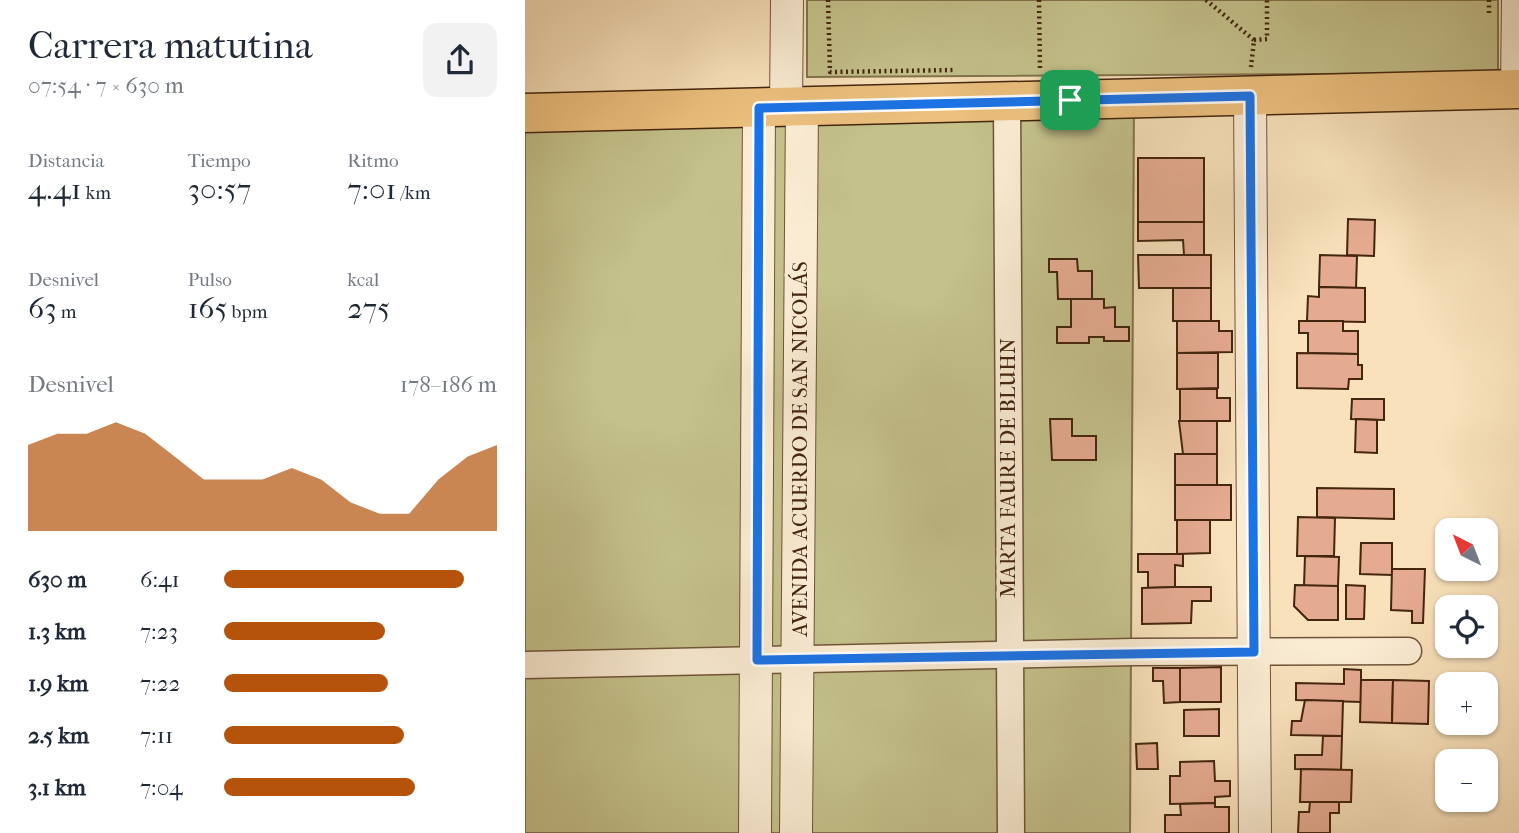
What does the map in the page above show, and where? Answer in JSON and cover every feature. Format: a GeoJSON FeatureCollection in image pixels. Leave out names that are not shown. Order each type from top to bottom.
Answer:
{"type":"FeatureCollection","features":[{"type":"Feature","properties":{"kind":"main road"},"geometry":{"type":"LineString","coordinates":[[525,113],[1134,99],[1251,74],[1518,89]]}},
{"type":"Feature","properties":{"kind":"street","name":"AVENIDA ACUERDO DE SAN NICOLÁS"},"geometry":{"type":"LineString","coordinates":[[755,833],[757,660],[787,0]]}},
{"type":"Feature","properties":{"kind":"street"},"geometry":{"type":"LineString","coordinates":[[1518,0],[1518,89]]}},
{"type":"Feature","properties":{"kind":"street"},"geometry":{"type":"LineString","coordinates":[[1251,74],[1255,833]]}},
{"type":"Feature","properties":{"kind":"street","name":"MARTA FAURE DE BLUHN"},"geometry":{"type":"LineString","coordinates":[[1007,102],[1011,833]]}},
{"type":"Feature","properties":{"kind":"street","name":"AVENIDA ACUERDO DE SAN NICOLÁS"},"geometry":{"type":"LineString","coordinates":[[782,108],[799,659],[796,833]]}},
{"type":"Feature","properties":{"kind":"street"},"geometry":{"type":"LineString","coordinates":[[525,665],[1008,654],[1408,652]]}},
{"type":"Feature","properties":{"kind":"path"},"geometry":{"type":"LineString","coordinates":[[828,0],[830,72],[956,70]]}},
{"type":"Feature","properties":{"kind":"path"},"geometry":{"type":"LineString","coordinates":[[1039,0],[1040,69]]}},
{"type":"Feature","properties":{"kind":"path"},"geometry":{"type":"LineString","coordinates":[[1206,0],[1254,40],[1267,39],[1267,0]]}},
{"type":"Feature","properties":{"kind":"path"},"geometry":{"type":"LineString","coordinates":[[1489,0],[1489,25]]}},
{"type":"Feature","properties":{"kind":"path"},"geometry":{"type":"LineString","coordinates":[[1251,74],[1254,40]]}},
{"type":"Feature","properties":{"kind":"path"},"geometry":{"type":"LineString","coordinates":[[1026,69],[1053,69]]}},
{"type":"Feature","properties":{"kind":"shaded area"},"geometry":{"type":"Polygon","coordinates":[[[807,0],[1498,0],[1498,73],[807,77],[807,0]]]}},
{"type":"Feature","properties":{"kind":"shaded area"},"geometry":{"type":"Polygon","coordinates":[[[1134,99],[1130,833],[525,833],[525,113],[1134,99]]]}},
{"type":"Feature","properties":{"kind":"building"},"geometry":{"type":"Polygon","coordinates":[[[1138,158],[1204,158],[1204,222],[1138,222],[1138,158]]]}},
{"type":"Feature","properties":{"kind":"building"},"geometry":{"type":"Polygon","coordinates":[[[1348,219],[1375,220],[1374,256],[1347,255],[1348,219]]]}},
{"type":"Feature","properties":{"kind":"building"},"geometry":{"type":"Polygon","coordinates":[[[1138,222],[1204,222],[1204,255],[1184,255],[1183,240],[1138,241],[1138,222]]]}},
{"type":"Feature","properties":{"kind":"building"},"geometry":{"type":"Polygon","coordinates":[[[1138,255],[1211,255],[1211,288],[1139,288],[1138,255]]]}},
{"type":"Feature","properties":{"kind":"building"},"geometry":{"type":"Polygon","coordinates":[[[1320,255],[1357,256],[1356,288],[1319,287],[1320,255]]]}},
{"type":"Feature","properties":{"kind":"building"},"geometry":{"type":"Polygon","coordinates":[[[1049,259],[1077,259],[1078,271],[1092,271],[1092,299],[1058,299],[1057,272],[1049,272],[1049,259]]]}},
{"type":"Feature","properties":{"kind":"building"},"geometry":{"type":"Polygon","coordinates":[[[1319,287],[1365,288],[1365,322],[1307,321],[1308,296],[1319,297],[1319,287]]]}},
{"type":"Feature","properties":{"kind":"building"},"geometry":{"type":"Polygon","coordinates":[[[1173,288],[1211,288],[1211,321],[1173,321],[1173,288]]]}},
{"type":"Feature","properties":{"kind":"building"},"geometry":{"type":"Polygon","coordinates":[[[1071,299],[1104,299],[1104,308],[1115,307],[1115,327],[1129,327],[1129,341],[1104,341],[1104,337],[1089,337],[1089,343],[1057,343],[1057,327],[1071,327],[1071,299]]]}},
{"type":"Feature","properties":{"kind":"building"},"geometry":{"type":"Polygon","coordinates":[[[1177,321],[1219,321],[1219,331],[1232,331],[1232,352],[1177,353],[1177,321]]]}},
{"type":"Feature","properties":{"kind":"building"},"geometry":{"type":"Polygon","coordinates":[[[1299,321],[1343,321],[1343,331],[1358,331],[1358,354],[1308,353],[1308,333],[1299,333],[1299,321]]]}},
{"type":"Feature","properties":{"kind":"building"},"geometry":{"type":"Polygon","coordinates":[[[1177,353],[1218,353],[1218,388],[1177,389],[1177,353]]]}},
{"type":"Feature","properties":{"kind":"building"},"geometry":{"type":"Polygon","coordinates":[[[1297,353],[1358,354],[1358,365],[1362,365],[1362,379],[1349,379],[1348,389],[1297,388],[1297,353]]]}},
{"type":"Feature","properties":{"kind":"building"},"geometry":{"type":"Polygon","coordinates":[[[1180,389],[1217,389],[1217,398],[1230,398],[1230,421],[1180,421],[1180,389]]]}},
{"type":"Feature","properties":{"kind":"building"},"geometry":{"type":"Polygon","coordinates":[[[1352,399],[1384,399],[1384,420],[1351,419],[1352,399]]]}},
{"type":"Feature","properties":{"kind":"building"},"geometry":{"type":"Polygon","coordinates":[[[1050,419],[1072,419],[1072,436],[1096,436],[1096,460],[1052,460],[1050,419]]]}},
{"type":"Feature","properties":{"kind":"building"},"geometry":{"type":"Polygon","coordinates":[[[1356,419],[1377,420],[1377,453],[1355,452],[1356,419]]]}},
{"type":"Feature","properties":{"kind":"building"},"geometry":{"type":"Polygon","coordinates":[[[1179,421],[1217,421],[1217,454],[1183,454],[1179,421]]]}},
{"type":"Feature","properties":{"kind":"building"},"geometry":{"type":"Polygon","coordinates":[[[1175,454],[1217,454],[1217,485],[1175,485],[1175,454]]]}},
{"type":"Feature","properties":{"kind":"building"},"geometry":{"type":"Polygon","coordinates":[[[1175,485],[1231,485],[1231,520],[1175,520],[1175,485]]]}},
{"type":"Feature","properties":{"kind":"building"},"geometry":{"type":"Polygon","coordinates":[[[1317,488],[1394,489],[1394,519],[1317,517],[1317,488]]]}},
{"type":"Feature","properties":{"kind":"building"},"geometry":{"type":"Polygon","coordinates":[[[1298,517],[1335,518],[1334,556],[1297,556],[1298,517]]]}},
{"type":"Feature","properties":{"kind":"building"},"geometry":{"type":"Polygon","coordinates":[[[1177,520],[1210,520],[1210,553],[1177,554],[1177,520]]]}},
{"type":"Feature","properties":{"kind":"building"},"geometry":{"type":"Polygon","coordinates":[[[1361,543],[1392,543],[1392,575],[1360,574],[1361,543]]]}},
{"type":"Feature","properties":{"kind":"building"},"geometry":{"type":"Polygon","coordinates":[[[1138,554],[1183,554],[1183,566],[1175,565],[1175,587],[1148,588],[1148,572],[1138,572],[1138,554]]]}},
{"type":"Feature","properties":{"kind":"building"},"geometry":{"type":"Polygon","coordinates":[[[1305,556],[1339,557],[1338,586],[1304,586],[1305,556]]]}},
{"type":"Feature","properties":{"kind":"building"},"geometry":{"type":"Polygon","coordinates":[[[1392,569],[1425,569],[1423,623],[1412,623],[1412,611],[1391,610],[1392,569]]]}},
{"type":"Feature","properties":{"kind":"building"},"geometry":{"type":"Polygon","coordinates":[[[1295,585],[1338,586],[1338,620],[1308,620],[1294,606],[1295,585]]]}},
{"type":"Feature","properties":{"kind":"building"},"geometry":{"type":"Polygon","coordinates":[[[1346,585],[1365,586],[1364,619],[1346,619],[1346,585]]]}},
{"type":"Feature","properties":{"kind":"building"},"geometry":{"type":"Polygon","coordinates":[[[1211,587],[1211,601],[1192,601],[1191,623],[1142,624],[1142,588],[1211,587]]]}},
{"type":"Feature","properties":{"kind":"building"},"geometry":{"type":"Polygon","coordinates":[[[1221,667],[1221,702],[1180,702],[1180,668],[1221,667]]]}},
{"type":"Feature","properties":{"kind":"building"},"geometry":{"type":"Polygon","coordinates":[[[1153,668],[1180,668],[1180,702],[1164,703],[1163,681],[1153,681],[1153,668]]]}},
{"type":"Feature","properties":{"kind":"building"},"geometry":{"type":"Polygon","coordinates":[[[1344,669],[1361,670],[1361,702],[1296,700],[1296,683],[1344,684],[1344,669]]]}},
{"type":"Feature","properties":{"kind":"building"},"geometry":{"type":"Polygon","coordinates":[[[1361,680],[1393,680],[1392,723],[1360,722],[1361,680]]]}},
{"type":"Feature","properties":{"kind":"building"},"geometry":{"type":"Polygon","coordinates":[[[1393,680],[1429,681],[1428,724],[1392,723],[1393,680]]]}},
{"type":"Feature","properties":{"kind":"building"},"geometry":{"type":"Polygon","coordinates":[[[1305,700],[1343,701],[1342,736],[1291,735],[1292,721],[1301,721],[1305,700]]]}},
{"type":"Feature","properties":{"kind":"building"},"geometry":{"type":"Polygon","coordinates":[[[1219,709],[1219,736],[1184,736],[1184,710],[1219,709]]]}},
{"type":"Feature","properties":{"kind":"building"},"geometry":{"type":"Polygon","coordinates":[[[1323,736],[1342,736],[1341,770],[1295,769],[1295,755],[1322,755],[1323,736]]]}},
{"type":"Feature","properties":{"kind":"building"},"geometry":{"type":"Polygon","coordinates":[[[1157,743],[1158,769],[1137,769],[1136,744],[1157,743]]]}},
{"type":"Feature","properties":{"kind":"building"},"geometry":{"type":"Polygon","coordinates":[[[1214,761],[1215,781],[1230,781],[1230,796],[1215,797],[1215,803],[1170,804],[1170,776],[1180,776],[1180,762],[1214,761]]]}},
{"type":"Feature","properties":{"kind":"building"},"geometry":{"type":"Polygon","coordinates":[[[1301,769],[1352,770],[1351,802],[1300,802],[1301,769]]]}},
{"type":"Feature","properties":{"kind":"building"},"geometry":{"type":"Polygon","coordinates":[[[1310,802],[1339,802],[1339,813],[1330,813],[1330,833],[1298,833],[1299,812],[1309,812],[1310,802]]]}},
{"type":"Feature","properties":{"kind":"building"},"geometry":{"type":"Polygon","coordinates":[[[1215,803],[1215,807],[1229,807],[1229,833],[1165,833],[1165,815],[1181,815],[1180,804],[1215,803]]]}},
{"type":"Feature","properties":{"kind":"route"},"geometry":{"type":"LineString","coordinates":[[1250,96],[1254,652],[757,660],[759,108],[1070,100],[1250,96]]}}]}
